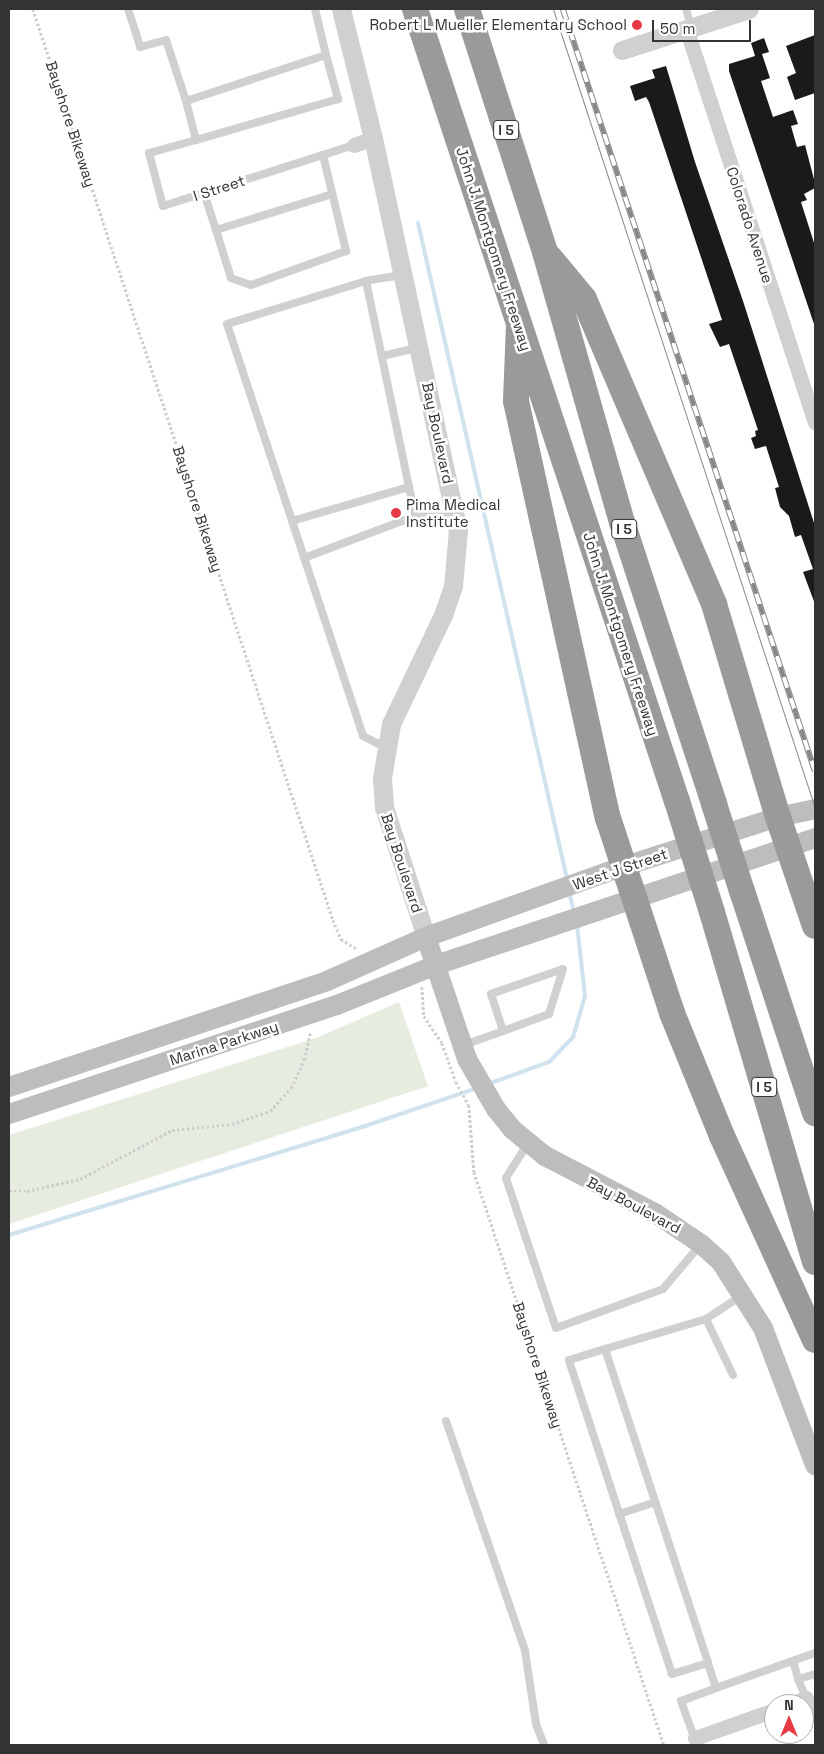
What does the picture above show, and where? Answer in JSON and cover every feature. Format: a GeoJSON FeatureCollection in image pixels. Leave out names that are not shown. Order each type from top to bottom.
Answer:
{"type":"FeatureCollection","features":[{"type":"Feature","properties":{"kind":"highway","name":"John J. Montgomery Freeway"},"geometry":{"type":"LineString","coordinates":[[415,9],[677,801],[712,912],[815,1262]]}},
{"type":"Feature","properties":{"kind":"highway","name":"I 5"},"geometry":{"type":"LineString","coordinates":[[467,9],[545,252],[622,522],[815,1113]]}},
{"type":"Feature","properties":{"kind":"highway"},"geometry":{"type":"LineString","coordinates":[[545,252],[584,299],[714,604],[778,817],[815,926]]}},
{"type":"Feature","properties":{"kind":"highway"},"geometry":{"type":"LineString","coordinates":[[519,325],[516,401],[608,818],[622,867],[675,1022],[815,1340]]}},
{"type":"Feature","properties":{"kind":"main road","name":"West J Street"},"geometry":{"type":"LineString","coordinates":[[426,937],[622,867],[778,817],[815,809]]}},
{"type":"Feature","properties":{"kind":"main road","name":"West J Street"},"geometry":{"type":"LineString","coordinates":[[436,965],[815,838]]}},
{"type":"Feature","properties":{"kind":"main road","name":"Bay Boulevard"},"geometry":{"type":"LineString","coordinates":[[426,937],[462,1046],[473,1071],[475,1095],[512,1130],[565,1169],[656,1213],[701,1244],[721,1262],[764,1328],[815,1466]]}},
{"type":"Feature","properties":{"kind":"main road","name":"Marina Parkway"},"geometry":{"type":"LineString","coordinates":[[9,1086],[327,981],[426,937]]}},
{"type":"Feature","properties":{"kind":"main road","name":"Marina Parkway"},"geometry":{"type":"LineString","coordinates":[[9,1114],[337,1005],[436,965]]}},
{"type":"Feature","properties":{"kind":"street","name":"Bay Boulevard"},"geometry":{"type":"LineString","coordinates":[[341,9],[373,138],[456,516],[458,554],[453,586],[443,616],[402,697],[386,747],[382,778],[384,807],[426,937]]}},
{"type":"Feature","properties":{"kind":"street"},"geometry":{"type":"LineString","coordinates":[[622,50],[688,21],[749,9]]}},
{"type":"Feature","properties":{"kind":"street","name":"Colorado Avenue"},"geometry":{"type":"LineString","coordinates":[[688,21],[812,401],[815,422]]}},
{"type":"Feature","properties":{"kind":"street","name":"I Street"},"geometry":{"type":"LineString","coordinates":[[354,145],[373,138]]}},
{"type":"Feature","properties":{"kind":"street"},"geometry":{"type":"LineString","coordinates":[[696,1742],[764,1714]]}},
{"type":"Feature","properties":{"kind":"lane"},"geometry":{"type":"LineString","coordinates":[[128,9],[140,48],[166,40],[186,101],[196,140],[338,99],[315,9]]}},
{"type":"Feature","properties":{"kind":"lane"},"geometry":{"type":"LineString","coordinates":[[186,101],[326,55]]}},
{"type":"Feature","properties":{"kind":"lane","name":"I Street"},"geometry":{"type":"LineString","coordinates":[[196,140],[149,152],[163,206],[354,145]]}},
{"type":"Feature","properties":{"kind":"lane"},"geometry":{"type":"LineString","coordinates":[[204,193],[231,278],[250,285],[346,251],[323,155]]}},
{"type":"Feature","properties":{"kind":"lane"},"geometry":{"type":"LineString","coordinates":[[216,230],[332,194]]}},
{"type":"Feature","properties":{"kind":"lane"},"geometry":{"type":"LineString","coordinates":[[386,747],[363,736],[227,324],[366,281],[403,275]]}},
{"type":"Feature","properties":{"kind":"lane"},"geometry":{"type":"LineString","coordinates":[[366,281],[415,516]]}},
{"type":"Feature","properties":{"kind":"lane"},"geometry":{"type":"LineString","coordinates":[[382,356],[419,347]]}},
{"type":"Feature","properties":{"kind":"lane"},"geometry":{"type":"LineString","coordinates":[[292,521],[409,487]]}},
{"type":"Feature","properties":{"kind":"lane"},"geometry":{"type":"LineString","coordinates":[[304,558],[415,516],[456,516]]}},
{"type":"Feature","properties":{"kind":"lane"},"geometry":{"type":"LineString","coordinates":[[462,1046],[503,1031],[549,1014],[563,969],[491,994],[503,1031]]}},
{"type":"Feature","properties":{"kind":"lane"},"geometry":{"type":"LineString","coordinates":[[528,1143],[506,1178],[556,1328],[663,1289],[701,1244]]}},
{"type":"Feature","properties":{"kind":"lane"},"geometry":{"type":"LineString","coordinates":[[708,1663],[672,1674],[569,1360],[706,1319],[742,1295]]}},
{"type":"Feature","properties":{"kind":"lane"},"geometry":{"type":"LineString","coordinates":[[706,1319],[733,1375]]}},
{"type":"Feature","properties":{"kind":"lane"},"geometry":{"type":"LineString","coordinates":[[605,1349],[716,1688]]}},
{"type":"Feature","properties":{"kind":"lane"},"geometry":{"type":"LineString","coordinates":[[446,1421],[525,1651],[536,1724],[544,1745]]}},
{"type":"Feature","properties":{"kind":"lane"},"geometry":{"type":"LineString","coordinates":[[620,1514],[655,1502]]}},
{"type":"Feature","properties":{"kind":"lane"},"geometry":{"type":"LineString","coordinates":[[696,1742],[681,1701],[815,1653]]}},
{"type":"Feature","properties":{"kind":"lane"},"geometry":{"type":"LineString","coordinates":[[793,1661],[804,1694]]}},
{"type":"Feature","properties":{"kind":"lane"},"geometry":{"type":"LineString","coordinates":[[798,1679],[815,1674]]}},
{"type":"Feature","properties":{"kind":"path","name":"Bayshore Bikeway"},"geometry":{"type":"LineString","coordinates":[[32,9],[333,920],[342,939],[359,949]]}},
{"type":"Feature","properties":{"kind":"path","name":"Bayshore Bikeway"},"geometry":{"type":"LineString","coordinates":[[422,986],[424,1016],[442,1043],[456,1082],[475,1095],[472,1121],[474,1172],[664,1745]]}},
{"type":"Feature","properties":{"kind":"path"},"geometry":{"type":"LineString","coordinates":[[9,1191],[27,1191],[80,1179],[172,1130],[232,1124],[270,1111],[291,1088],[304,1060],[310,1033]]}},
{"type":"Feature","properties":{"kind":"shaded area"},"geometry":{"type":"Polygon","coordinates":[[[399,1002],[428,1086],[9,1224],[9,1135],[316,1038],[399,1002]]]}},
{"type":"Feature","properties":{"kind":"building"},"geometry":{"type":"Polygon","coordinates":[[[815,35],[815,93],[795,100],[787,77],[796,73],[786,46],[815,35]]]}},
{"type":"Feature","properties":{"kind":"building"},"geometry":{"type":"Polygon","coordinates":[[[764,38],[769,52],[762,54],[770,78],[761,81],[773,117],[793,110],[798,124],[791,126],[797,147],[805,145],[815,183],[815,188],[804,194],[807,200],[801,202],[815,246],[815,327],[729,71],[729,64],[755,56],[751,43],[764,38]]]}},
{"type":"Feature","properties":{"kind":"building"},"geometry":{"type":"Polygon","coordinates":[[[666,66],[695,162],[743,301],[815,526],[815,604],[803,572],[813,569],[801,535],[795,537],[789,516],[780,507],[775,488],[779,487],[766,446],[755,449],[751,438],[756,436],[755,431],[758,430],[729,344],[720,347],[709,324],[722,320],[649,102],[646,97],[635,101],[630,86],[655,78],[652,70],[666,66]]]}},
{"type":"Feature","properties":{"kind":"waterway"},"geometry":{"type":"LineString","coordinates":[[418,223],[567,879]]}},
{"type":"Feature","properties":{"kind":"waterway"},"geometry":{"type":"LineString","coordinates":[[569,891],[574,913]]}},
{"type":"Feature","properties":{"kind":"waterway"},"geometry":{"type":"LineString","coordinates":[[488,1084],[549,1062],[573,1037],[585,996],[577,925]]}},
{"type":"Feature","properties":{"kind":"waterway"},"geometry":{"type":"LineString","coordinates":[[9,1235],[365,1126],[477,1088]]}},
{"type":"Feature","properties":{"kind":"tram line"},"geometry":{"type":"LineString","coordinates":[[553,9],[815,808]]}},
{"type":"Feature","properties":{"kind":"railway"},"geometry":{"type":"LineString","coordinates":[[563,9],[815,771]]}},
{"type":"Feature","properties":{"kind":"place","name":"Robert L Mueller Elementary School"},"geometry":{"type":"Point","coordinates":[637,25]}},
{"type":"Feature","properties":{"kind":"place","name":"Pima Medical Institute"},"geometry":{"type":"Point","coordinates":[396,513]}}]}
